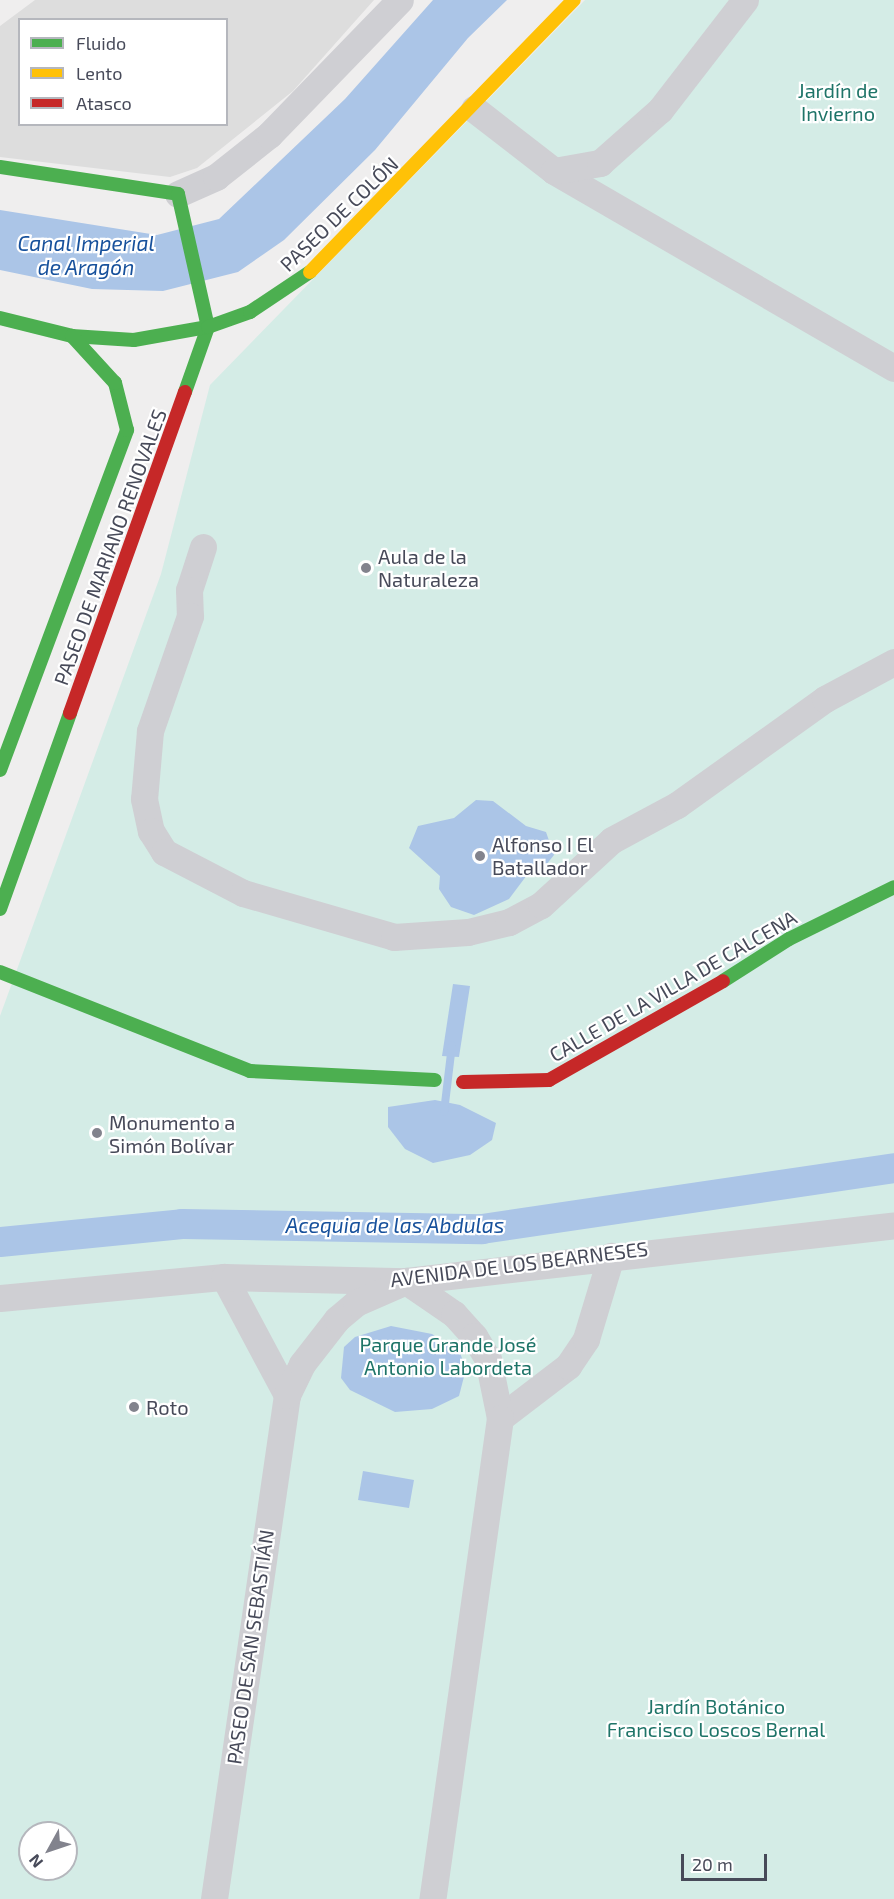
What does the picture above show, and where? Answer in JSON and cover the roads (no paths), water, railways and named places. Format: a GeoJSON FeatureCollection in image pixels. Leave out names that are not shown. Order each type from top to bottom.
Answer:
{"type":"FeatureCollection","features":[{"type":"Feature","properties":{"kind":"street"},"geometry":{"type":"LineString","coordinates":[[0,167],[181,206],[269,135],[400,0]]}},
{"type":"Feature","properties":{"kind":"street","name":"PASEO DE COLÓN"},"geometry":{"type":"LineString","coordinates":[[0,318],[72,336],[134,340],[208,327],[239,318],[299,282],[474,109],[574,0]]}},
{"type":"Feature","properties":{"kind":"street"},"geometry":{"type":"LineString","coordinates":[[554,171],[600,163],[660,110],[745,0]]}},
{"type":"Feature","properties":{"kind":"street"},"geometry":{"type":"LineString","coordinates":[[474,109],[554,171],[894,368]]}},
{"type":"Feature","properties":{"kind":"street","name":"PASEO DE MARIANO RENOVALES"},"geometry":{"type":"LineString","coordinates":[[0,909],[208,327],[181,206]]}},
{"type":"Feature","properties":{"kind":"street","name":"PASEO DE MARIANO RENOVALES"},"geometry":{"type":"LineString","coordinates":[[0,770],[127,430],[115,383],[72,336]]}},
{"type":"Feature","properties":{"kind":"street"},"geometry":{"type":"LineString","coordinates":[[203,547],[189,590],[190,616],[150,731],[144,799],[151,831],[164,852],[243,893],[394,937],[468,932],[509,922],[542,905],[612,840],[677,805],[825,699],[894,662]]}},
{"type":"Feature","properties":{"kind":"street","name":"CALLE DE LA VILLA DE CALCENA"},"geometry":{"type":"LineString","coordinates":[[463,1082],[549,1080],[679,1010],[789,939],[894,887]]}},
{"type":"Feature","properties":{"kind":"street"},"geometry":{"type":"LineString","coordinates":[[0,972],[250,1071],[435,1080]]}},
{"type":"Feature","properties":{"kind":"street","name":"AVENIDA DE LOS BEARNESES"},"geometry":{"type":"LineString","coordinates":[[0,1298],[224,1277],[406,1281],[894,1225]]}},
{"type":"Feature","properties":{"kind":"street"},"geometry":{"type":"LineString","coordinates":[[501,1418],[568,1366],[586,1339],[611,1256]]}},
{"type":"Feature","properties":{"kind":"street"},"geometry":{"type":"LineString","coordinates":[[224,1277],[287,1395]]}},
{"type":"Feature","properties":{"kind":"street"},"geometry":{"type":"LineString","coordinates":[[406,1281],[454,1314],[474,1336],[488,1359],[501,1418],[432,1899]]}},
{"type":"Feature","properties":{"kind":"street","name":"PASEO DE SAN SEBASTIÁN"},"geometry":{"type":"LineString","coordinates":[[214,1899],[287,1395],[302,1364],[337,1319],[356,1303],[406,1281]]}},
{"type":"Feature","properties":{"kind":"water","name":"Canal Imperial de Aragón"},"geometry":{"type":"Polygon","coordinates":[[[433,0],[507,0],[468,38],[375,150],[284,240],[238,272],[163,291],[92,289],[0,270],[0,210],[157,235],[219,219],[345,99],[433,0]]]}},
{"type":"Feature","properties":{"kind":"water"},"geometry":{"type":"Polygon","coordinates":[[[476,800],[493,801],[526,826],[546,832],[554,855],[537,876],[527,875],[509,899],[474,915],[451,907],[439,889],[440,876],[409,848],[418,826],[454,818],[476,800]]]}},
{"type":"Feature","properties":{"kind":"water"},"geometry":{"type":"Polygon","coordinates":[[[453,984],[470,986],[459,1057],[442,1056],[453,984]]]}},
{"type":"Feature","properties":{"kind":"water"},"geometry":{"type":"Polygon","coordinates":[[[435,1100],[460,1105],[496,1123],[492,1140],[470,1155],[433,1163],[405,1149],[388,1127],[388,1107],[435,1100]]]}},
{"type":"Feature","properties":{"kind":"water"},"geometry":{"type":"Polygon","coordinates":[[[391,1326],[432,1334],[460,1353],[466,1369],[459,1396],[432,1409],[395,1412],[350,1390],[341,1378],[344,1347],[355,1337],[391,1326]]]}},
{"type":"Feature","properties":{"kind":"water"},"geometry":{"type":"Polygon","coordinates":[[[363,1471],[414,1480],[409,1508],[358,1500],[363,1471]]]}},
{"type":"Feature","properties":{"kind":"waterway","name":"CALLE DE LA VILLA DE CALCENA"},"geometry":{"type":"LineString","coordinates":[[444,1112],[452,1045]]}},
{"type":"Feature","properties":{"kind":"waterway","name":"Acequia de las Abdulas"},"geometry":{"type":"LineString","coordinates":[[0,1242],[182,1224],[482,1229],[894,1168]]}},
{"type":"Feature","properties":{"kind":"place","name":"Aula de la Naturaleza"},"geometry":{"type":"Point","coordinates":[366,568]}},
{"type":"Feature","properties":{"kind":"place","name":"Alfonso I El Batallador"},"geometry":{"type":"Point","coordinates":[480,856]}},
{"type":"Feature","properties":{"kind":"place","name":"Monumento a Simón Bolívar"},"geometry":{"type":"Point","coordinates":[97,1133]}},
{"type":"Feature","properties":{"kind":"place","name":"Roto"},"geometry":{"type":"Point","coordinates":[134,1407]}},
{"type":"Feature","properties":{"kind":"park label","name":"Jardín de Invierno"},"geometry":{"type":"Point","coordinates":[838,102]}},
{"type":"Feature","properties":{"kind":"park label","name":"Parque Grande José Antonio Labordeta"},"geometry":{"type":"Point","coordinates":[448,1356]}},
{"type":"Feature","properties":{"kind":"park label","name":"Jardín Botánico Francisco Loscos Bernal"},"geometry":{"type":"Point","coordinates":[716,1718]}}]}
